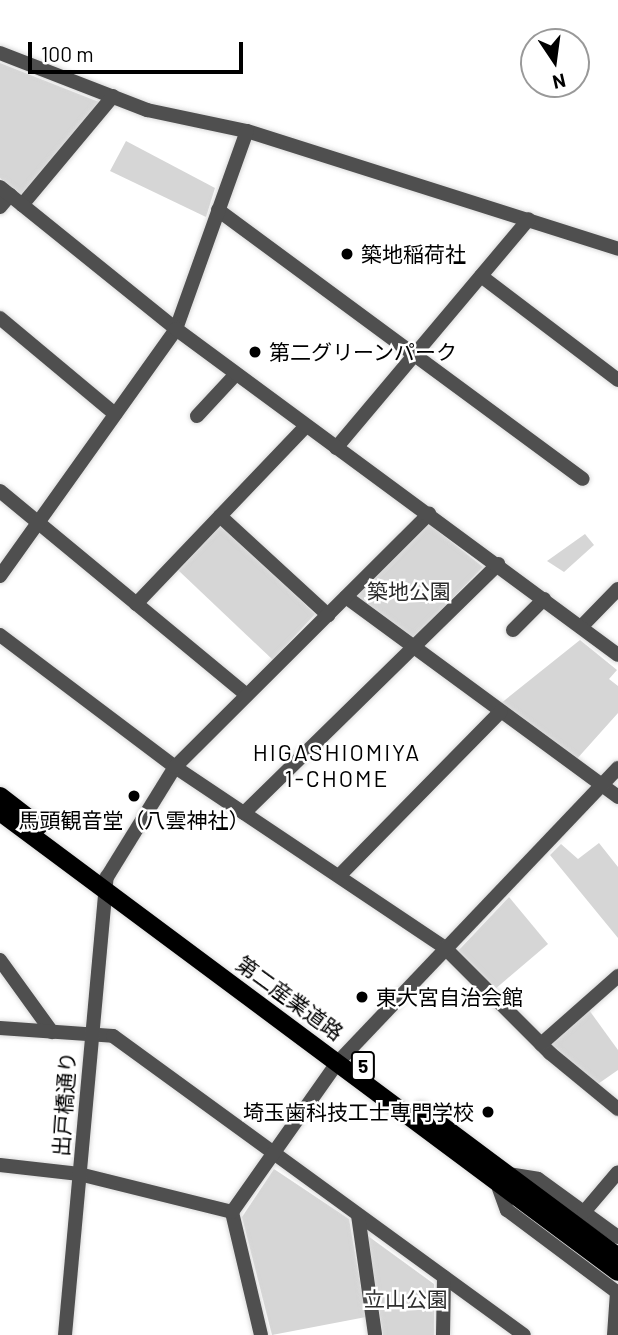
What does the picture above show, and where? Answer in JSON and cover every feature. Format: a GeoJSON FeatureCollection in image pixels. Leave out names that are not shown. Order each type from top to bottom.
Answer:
{"type":"FeatureCollection","features":[{"type":"Feature","properties":{"kind":"main road","name":"第二産業道路"},"geometry":{"type":"LineString","coordinates":[[0,796],[106,883]]}},
{"type":"Feature","properties":{"kind":"main road","name":"第二産業道路"},"geometry":{"type":"LineString","coordinates":[[0,812],[106,883],[341,1057],[502,1178],[618,1272]]}},
{"type":"Feature","properties":{"kind":"main road","name":"第二産業道路"},"geometry":{"type":"LineString","coordinates":[[502,1178],[618,1257]]}},
{"type":"Feature","properties":{"kind":"street"},"geometry":{"type":"LineString","coordinates":[[0,53],[147,110],[247,131],[618,249]]}},
{"type":"Feature","properties":{"kind":"street"},"geometry":{"type":"LineString","coordinates":[[22,205],[113,96]]}},
{"type":"Feature","properties":{"kind":"street"},"geometry":{"type":"LineString","coordinates":[[0,576],[176,330],[247,131]]}},
{"type":"Feature","properties":{"kind":"street"},"geometry":{"type":"LineString","coordinates":[[0,207],[5,191],[176,330],[618,654]]}},
{"type":"Feature","properties":{"kind":"street"},"geometry":{"type":"LineString","coordinates":[[218,210],[583,479]]}},
{"type":"Feature","properties":{"kind":"street"},"geometry":{"type":"LineString","coordinates":[[336,448],[528,219]]}},
{"type":"Feature","properties":{"kind":"street"},"geometry":{"type":"LineString","coordinates":[[481,276],[618,380]]}},
{"type":"Feature","properties":{"kind":"street"},"geometry":{"type":"LineString","coordinates":[[0,318],[116,414]]}},
{"type":"Feature","properties":{"kind":"street"},"geometry":{"type":"LineString","coordinates":[[197,416],[236,374]]}},
{"type":"Feature","properties":{"kind":"street"},"geometry":{"type":"LineString","coordinates":[[136,604],[306,426]]}},
{"type":"Feature","properties":{"kind":"street"},"geometry":{"type":"LineString","coordinates":[[0,491],[247,695]]}},
{"type":"Feature","properties":{"kind":"street"},"geometry":{"type":"LineString","coordinates":[[106,883],[175,767],[429,514]]}},
{"type":"Feature","properties":{"kind":"street"},"geometry":{"type":"LineString","coordinates":[[220,516],[328,615]]}},
{"type":"Feature","properties":{"kind":"street"},"geometry":{"type":"LineString","coordinates":[[244,814],[498,564]]}},
{"type":"Feature","properties":{"kind":"street"},"geometry":{"type":"LineString","coordinates":[[581,627],[618,589]]}},
{"type":"Feature","properties":{"kind":"street"},"geometry":{"type":"LineString","coordinates":[[345,597],[618,797]]}},
{"type":"Feature","properties":{"kind":"street"},"geometry":{"type":"LineString","coordinates":[[513,629],[544,599]]}},
{"type":"Feature","properties":{"kind":"street"},"geometry":{"type":"LineString","coordinates":[[0,635],[175,767],[444,947],[541,1044],[618,1109]]}},
{"type":"Feature","properties":{"kind":"street"},"geometry":{"type":"LineString","coordinates":[[339,877],[501,711]]}},
{"type":"Feature","properties":{"kind":"street"},"geometry":{"type":"LineString","coordinates":[[261,1335],[232,1212],[341,1057],[618,768]]}},
{"type":"Feature","properties":{"kind":"street","name":"出戸橋通り"},"geometry":{"type":"LineString","coordinates":[[65,1335],[90,1034],[106,883]]}},
{"type":"Feature","properties":{"kind":"street"},"geometry":{"type":"LineString","coordinates":[[0,960],[52,1032]]}},
{"type":"Feature","properties":{"kind":"street"},"geometry":{"type":"LineString","coordinates":[[541,1044],[613,980],[618,997]]}},
{"type":"Feature","properties":{"kind":"street"},"geometry":{"type":"LineString","coordinates":[[0,1028],[113,1036],[524,1335]]}},
{"type":"Feature","properties":{"kind":"street"},"geometry":{"type":"LineString","coordinates":[[0,1165],[79,1174],[232,1212]]}},
{"type":"Feature","properties":{"kind":"street"},"geometry":{"type":"LineString","coordinates":[[584,1212],[618,1172]]}},
{"type":"Feature","properties":{"kind":"street"},"geometry":{"type":"LineString","coordinates":[[614,1335],[617,1293],[507,1210],[502,1178],[538,1179],[618,1237]]}},
{"type":"Feature","properties":{"kind":"street"},"geometry":{"type":"LineString","coordinates":[[358,1215],[376,1335]]}},
{"type":"Feature","properties":{"kind":"street"},"geometry":{"type":"LineString","coordinates":[[443,1335],[444,1277]]}},
{"type":"Feature","properties":{"kind":"green space"},"geometry":{"type":"Polygon","coordinates":[[[0,63],[99,102],[22,196],[0,178],[0,63]]]}},
{"type":"Feature","properties":{"kind":"green space"},"geometry":{"type":"Polygon","coordinates":[[[126,141],[215,188],[206,217],[110,171],[126,141]]]}},
{"type":"Feature","properties":{"kind":"green space"},"geometry":{"type":"Polygon","coordinates":[[[222,524],[315,614],[273,660],[178,570],[222,524]]]}},
{"type":"Feature","properties":{"kind":"green space","name":"築地公園"},"geometry":{"type":"Polygon","coordinates":[[[429,524],[483,567],[414,638],[355,595],[429,524]]]}},
{"type":"Feature","properties":{"kind":"green space"},"geometry":{"type":"Polygon","coordinates":[[[585,534],[594,545],[564,572],[547,561],[585,534]]]}},
{"type":"Feature","properties":{"kind":"green space"},"geometry":{"type":"Polygon","coordinates":[[[580,640],[617,670],[609,679],[618,686],[618,713],[575,761],[500,704],[580,640]]]}},
{"type":"Feature","properties":{"kind":"green space"},"geometry":{"type":"Polygon","coordinates":[[[599,843],[618,867],[618,938],[550,855],[561,844],[578,859],[599,843]]]}},
{"type":"Feature","properties":{"kind":"green space"},"geometry":{"type":"Polygon","coordinates":[[[509,897],[548,944],[494,990],[457,952],[509,897]]]}},
{"type":"Feature","properties":{"kind":"green space"},"geometry":{"type":"Polygon","coordinates":[[[589,1010],[618,1050],[618,1070],[595,1086],[550,1045],[551,1039],[589,1010]]]}},
{"type":"Feature","properties":{"kind":"green space"},"geometry":{"type":"Polygon","coordinates":[[[274,1169],[349,1219],[366,1317],[272,1335],[242,1217],[274,1169]]]}},
{"type":"Feature","properties":{"kind":"green space","name":"立山公園"},"geometry":{"type":"Polygon","coordinates":[[[368,1236],[434,1284],[434,1335],[383,1335],[368,1236]]]}},
{"type":"Feature","properties":{"kind":"place","name":"築地稲荷社"},"geometry":{"type":"Point","coordinates":[347,254]}},
{"type":"Feature","properties":{"kind":"place","name":"第二グリーンパーク"},"geometry":{"type":"Point","coordinates":[255,352]}},
{"type":"Feature","properties":{"kind":"place","name":"馬頭観音堂（八雲神社）"},"geometry":{"type":"Point","coordinates":[134,796]}},
{"type":"Feature","properties":{"kind":"place","name":"東大宮自治会館"},"geometry":{"type":"Point","coordinates":[362,997]}},
{"type":"Feature","properties":{"kind":"place","name":"埼玉歯科技工士専門学校"},"geometry":{"type":"Point","coordinates":[488,1112]}},
{"type":"Feature","properties":{"kind":"district","name":"HIGASHIOMIYA 1-CHOME"},"geometry":{"type":"Point","coordinates":[337,765]}}]}
